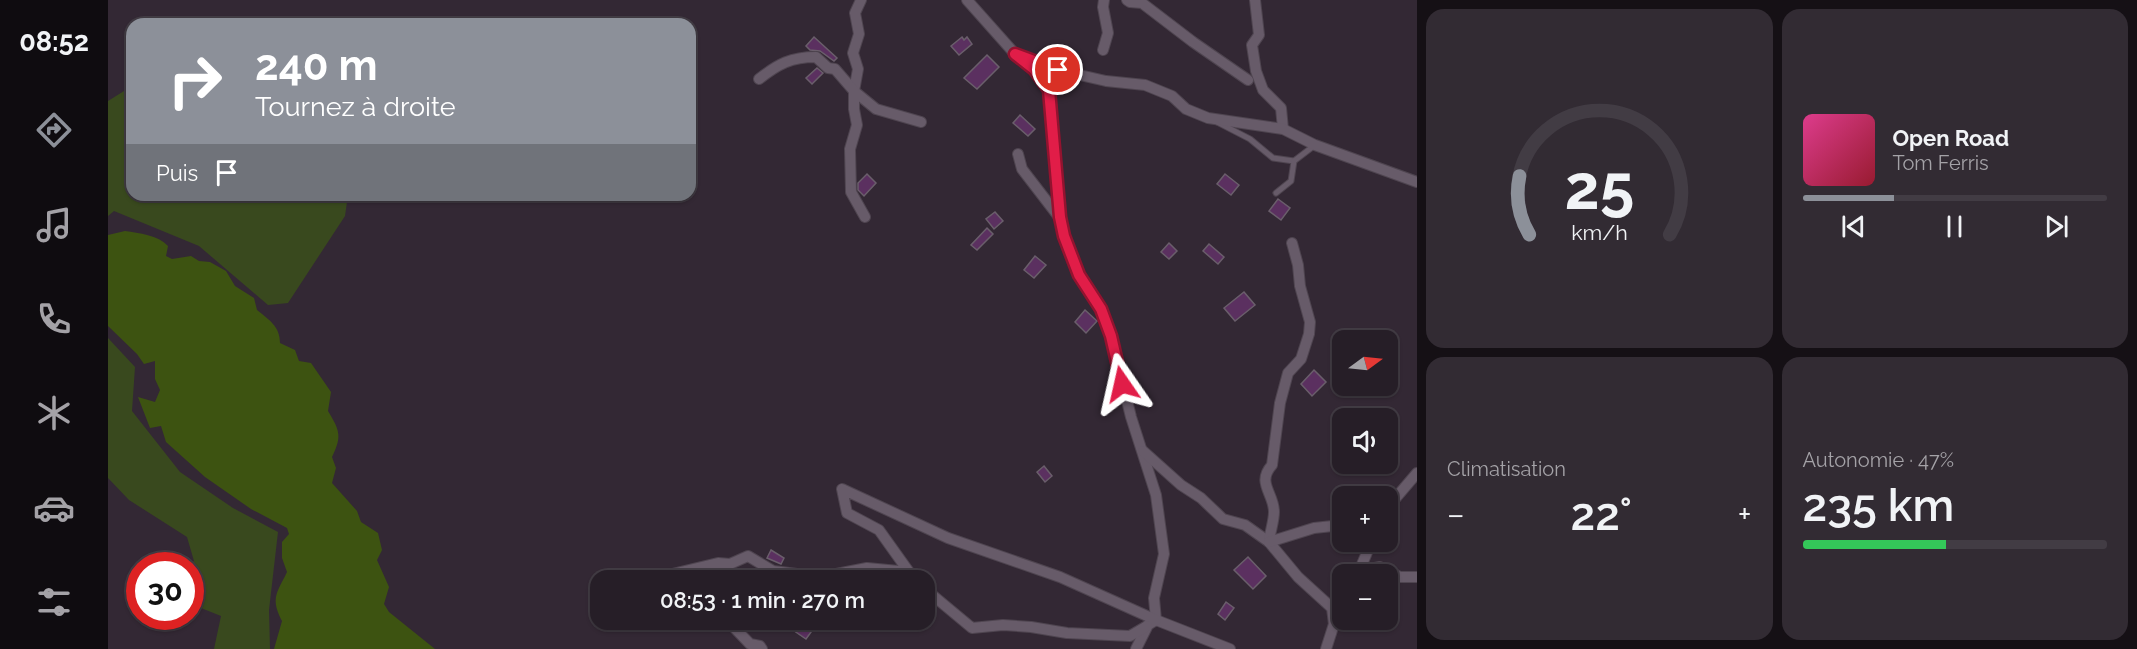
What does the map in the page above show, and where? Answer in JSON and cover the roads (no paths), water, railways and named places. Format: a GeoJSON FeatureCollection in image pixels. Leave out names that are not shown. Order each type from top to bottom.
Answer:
{"type":"FeatureCollection","features":[{"type":"Feature","properties":{"kind":"street"},"geometry":{"type":"LineString","coordinates":[[861,0],[855,13],[859,34],[853,53],[858,69],[854,91],[857,125],[850,149],[851,192],[865,217]]}},
{"type":"Feature","properties":{"kind":"street"},"geometry":{"type":"LineString","coordinates":[[966,0],[1015,54],[1034,69],[1049,90],[1060,217],[1064,236],[1079,275],[1101,309],[1108,327],[1131,417],[1156,495],[1164,554],[1154,598],[1152,623],[1136,649]]}},
{"type":"Feature","properties":{"kind":"street"},"geometry":{"type":"LineString","coordinates":[[1103,50],[1108,33],[1103,7],[1104,0]]}},
{"type":"Feature","properties":{"kind":"street"},"geometry":{"type":"LineString","coordinates":[[1127,0],[1142,3],[1248,80]]}},
{"type":"Feature","properties":{"kind":"street"},"geometry":{"type":"LineString","coordinates":[[1255,0],[1259,35],[1252,45],[1256,71],[1263,90],[1281,108],[1283,129]]}},
{"type":"Feature","properties":{"kind":"street"},"geometry":{"type":"LineString","coordinates":[[1015,54],[1058,70],[1106,81],[1145,85],[1172,96],[1186,109],[1208,118],[1283,129],[1316,145],[1415,180]]}},
{"type":"Feature","properties":{"kind":"street"},"geometry":{"type":"LineString","coordinates":[[759,79],[780,62],[816,57],[828,68],[835,69],[854,91],[876,109],[921,122]]}},
{"type":"Feature","properties":{"kind":"street"},"geometry":{"type":"LineString","coordinates":[[1018,154],[1022,168],[1060,217]]}},
{"type":"Feature","properties":{"kind":"street"},"geometry":{"type":"LineString","coordinates":[[1269,542],[1274,511],[1266,488],[1266,472],[1272,465],[1280,403],[1288,373],[1301,359],[1310,334],[1310,322],[1299,286],[1298,266],[1292,243]]}},
{"type":"Feature","properties":{"kind":"street"},"geometry":{"type":"LineString","coordinates":[[1143,451],[1223,519],[1245,525],[1269,542],[1298,577],[1332,608]]}},
{"type":"Feature","properties":{"kind":"street"},"geometry":{"type":"LineString","coordinates":[[1398,495],[1417,473]]}},
{"type":"Feature","properties":{"kind":"street"},"geometry":{"type":"LineString","coordinates":[[909,570],[879,530],[847,513],[842,489],[948,538],[1060,577],[1152,623],[1230,649]]}},
{"type":"Feature","properties":{"kind":"street"},"geometry":{"type":"LineString","coordinates":[[1269,542],[1314,528],[1332,526]]}},
{"type":"Feature","properties":{"kind":"street"},"geometry":{"type":"LineString","coordinates":[[689,570],[718,563],[730,564],[748,556],[771,570]]}},
{"type":"Feature","properties":{"kind":"street"},"geometry":{"type":"LineString","coordinates":[[857,570],[867,568],[878,570]]}},
{"type":"Feature","properties":{"kind":"street"},"geometry":{"type":"LineString","coordinates":[[1398,576],[1417,577]]}},
{"type":"Feature","properties":{"kind":"street"},"geometry":{"type":"LineString","coordinates":[[935,597],[972,628],[1003,625],[1067,633],[1130,636],[1152,623]]}},
{"type":"Feature","properties":{"kind":"street"},"geometry":{"type":"LineString","coordinates":[[737,630],[750,644],[760,646],[762,649]]}},
{"type":"Feature","properties":{"kind":"street"},"geometry":{"type":"LineString","coordinates":[[1326,649],[1332,630]]}},
{"type":"Feature","properties":{"kind":"lane"},"geometry":{"type":"LineString","coordinates":[[1208,118],[1250,139],[1273,158],[1294,161],[1316,145]]}},
{"type":"Feature","properties":{"kind":"lane"},"geometry":{"type":"LineString","coordinates":[[1276,193],[1291,181],[1294,161]]}}]}
